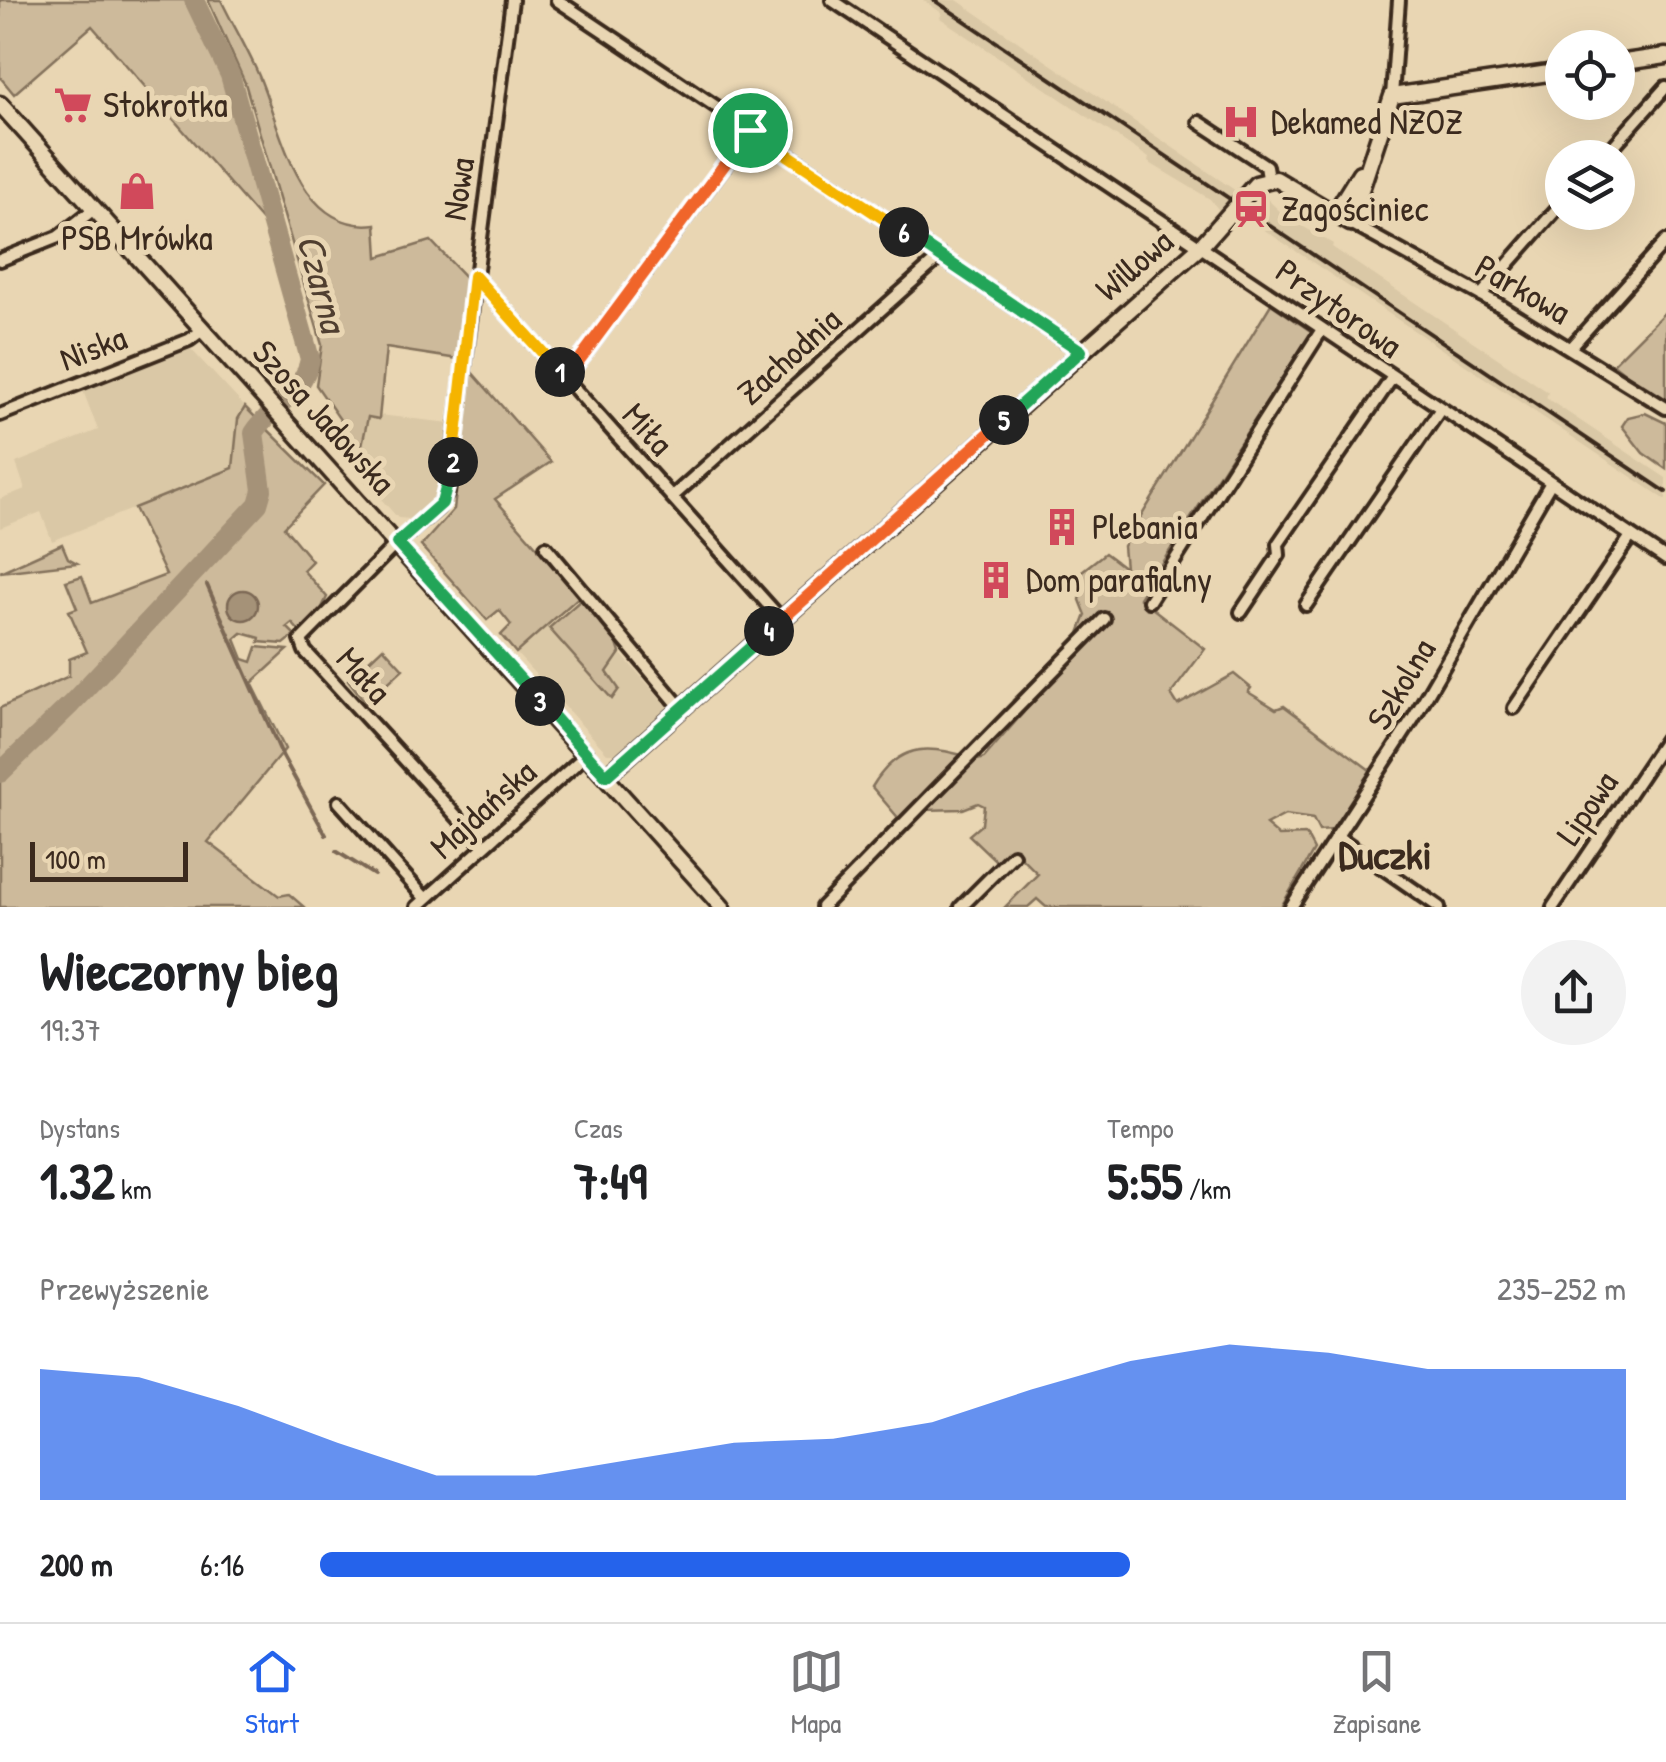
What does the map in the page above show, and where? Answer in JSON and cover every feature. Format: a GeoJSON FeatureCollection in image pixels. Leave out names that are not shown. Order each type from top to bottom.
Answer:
{"type":"FeatureCollection","features":[{"type":"Feature","properties":{"kind":"street","name":"Nowa"},"geometry":{"type":"LineString","coordinates":[[397,543],[434,512],[448,492],[512,0]]}},
{"type":"Feature","properties":{"kind":"street"},"geometry":{"type":"LineString","coordinates":[[557,0],[1081,351]]}},
{"type":"Feature","properties":{"kind":"street","name":"Przytorowa"},"geometry":{"type":"LineString","coordinates":[[832,0],[1666,560]]}},
{"type":"Feature","properties":{"kind":"street"},"geometry":{"type":"LineString","coordinates":[[1199,122],[1266,166],[1268,178],[1350,224],[1392,96],[1399,0]]}},
{"type":"Feature","properties":{"kind":"street"},"geometry":{"type":"LineString","coordinates":[[1635,61],[1666,56]]}},
{"type":"Feature","properties":{"kind":"street"},"geometry":{"type":"LineString","coordinates":[[1392,96],[1545,74]]}},
{"type":"Feature","properties":{"kind":"street"},"geometry":{"type":"LineString","coordinates":[[1619,140],[1666,87]]}},
{"type":"Feature","properties":{"kind":"street","name":"Szosa Jadowska"},"geometry":{"type":"LineString","coordinates":[[0,104],[722,907]]}},
{"type":"Feature","properties":{"kind":"street"},"geometry":{"type":"LineString","coordinates":[[566,378],[750,130]]}},
{"type":"Feature","properties":{"kind":"street"},"geometry":{"type":"LineString","coordinates":[[1334,215],[1369,160]]}},
{"type":"Feature","properties":{"kind":"street","name":"Willowa"},"geometry":{"type":"LineString","coordinates":[[606,776],[1201,246],[1256,184],[1268,178]]}},
{"type":"Feature","properties":{"kind":"street"},"geometry":{"type":"LineString","coordinates":[[0,260],[58,236],[94,209]]}},
{"type":"Feature","properties":{"kind":"street"},"geometry":{"type":"LineString","coordinates":[[1480,295],[1545,222]]}},
{"type":"Feature","properties":{"kind":"street","name":"Parkowa"},"geometry":{"type":"LineString","coordinates":[[1350,224],[1480,295],[1666,408]]}},
{"type":"Feature","properties":{"kind":"street"},"geometry":{"type":"LineString","coordinates":[[1570,348],[1666,241]]}},
{"type":"Feature","properties":{"kind":"street","name":"Zachodnia"},"geometry":{"type":"LineString","coordinates":[[672,497],[940,256]]}},
{"type":"Feature","properties":{"kind":"street","name":"Miła"},"geometry":{"type":"LineString","coordinates":[[474,276],[782,620]]}},
{"type":"Feature","properties":{"kind":"street","name":"Niska"},"geometry":{"type":"LineString","coordinates":[[0,415],[189,340],[204,329]]}},
{"type":"Feature","properties":{"kind":"street"},"geometry":{"type":"LineString","coordinates":[[1149,601],[1321,331]]}},
{"type":"Feature","properties":{"kind":"street"},"geometry":{"type":"LineString","coordinates":[[1241,612],[1279,554],[1278,544],[1392,378]]}},
{"type":"Feature","properties":{"kind":"street"},"geometry":{"type":"LineString","coordinates":[[1306,605],[1440,410]]}},
{"type":"Feature","properties":{"kind":"street","name":"Szkolna"},"geometry":{"type":"LineString","coordinates":[[1291,907],[1338,837],[1550,484]]}},
{"type":"Feature","properties":{"kind":"street"},"geometry":{"type":"LineString","coordinates":[[1514,708],[1631,536]]}},
{"type":"Feature","properties":{"kind":"street","name":"Mała"},"geometry":{"type":"LineString","coordinates":[[397,543],[303,634],[302,643],[482,845]]}},
{"type":"Feature","properties":{"kind":"street"},"geometry":{"type":"LineString","coordinates":[[546,547],[682,709]]}},
{"type":"Feature","properties":{"kind":"street"},"geometry":{"type":"LineString","coordinates":[[822,907],[1104,619]]}},
{"type":"Feature","properties":{"kind":"street","name":"Lipowa"},"geometry":{"type":"LineString","coordinates":[[1553,907],[1666,739]]}},
{"type":"Feature","properties":{"kind":"street","name":"Majdańska"},"geometry":{"type":"LineString","coordinates":[[421,902],[587,754]]}},
{"type":"Feature","properties":{"kind":"street"},"geometry":{"type":"LineString","coordinates":[[339,802],[421,902]]}},
{"type":"Feature","properties":{"kind":"street"},"geometry":{"type":"LineString","coordinates":[[1338,837],[1439,907]]}},
{"type":"Feature","properties":{"kind":"street"},"geometry":{"type":"LineString","coordinates":[[962,907],[1013,855]]}},
{"type":"Feature","properties":{"kind":"shaded area"},"geometry":{"type":"Polygon","coordinates":[[[0,0],[188,0],[225,77],[271,231],[92,26],[14,94],[0,77],[0,0]]]}},
{"type":"Feature","properties":{"kind":"shaded area"},"geometry":{"type":"Polygon","coordinates":[[[208,0],[221,0],[259,76],[297,174],[311,196],[328,213],[350,223],[376,224],[378,257],[431,241],[468,280],[458,359],[386,348],[379,419],[368,417],[361,450],[316,385],[322,345],[245,83],[208,0]]]}},
{"type":"Feature","properties":{"kind":"shaded area"},"geometry":{"type":"Polygon","coordinates":[[[923,0],[957,0],[1239,193],[1222,214],[1210,199],[1148,162],[1149,158],[940,18],[942,13],[923,0]]]}},
{"type":"Feature","properties":{"kind":"shaded area"},"geometry":{"type":"Polygon","coordinates":[[[1264,196],[1285,216],[1333,244],[1332,247],[1548,392],[1546,398],[1666,478],[1666,500],[1245,215],[1264,196]]]}},
{"type":"Feature","properties":{"kind":"shaded area"},"geometry":{"type":"Polygon","coordinates":[[[1271,304],[1312,332],[1139,598],[1205,649],[1171,694],[1178,705],[1234,674],[1251,688],[1248,692],[1276,709],[1284,706],[1374,773],[1332,830],[1319,831],[1313,819],[1285,815],[1266,825],[1279,836],[1306,835],[1314,850],[1281,907],[1046,907],[1037,899],[1028,907],[1005,907],[1038,874],[1014,850],[996,861],[969,835],[982,824],[984,806],[978,803],[963,809],[923,810],[906,827],[872,787],[894,761],[918,750],[984,758],[1023,713],[1013,700],[1078,636],[1086,615],[1080,600],[1082,591],[1065,592],[1082,571],[1105,553],[1125,568],[1123,546],[1271,304]]]}},
{"type":"Feature","properties":{"kind":"shaded area"},"geometry":{"type":"Polygon","coordinates":[[[1666,311],[1666,405],[1613,364],[1666,311]]]}},
{"type":"Feature","properties":{"kind":"shaded area"},"geometry":{"type":"Polygon","coordinates":[[[188,346],[245,407],[238,419],[234,468],[52,541],[41,512],[0,528],[0,499],[25,489],[16,463],[98,430],[82,388],[188,346]]]}},
{"type":"Feature","properties":{"kind":"shaded area"},"geometry":{"type":"Polygon","coordinates":[[[471,371],[551,462],[495,499],[580,596],[516,653],[501,635],[511,625],[499,610],[487,620],[421,546],[454,509],[471,371]]]}},
{"type":"Feature","properties":{"kind":"shaded area"},"geometry":{"type":"Polygon","coordinates":[[[245,407],[324,485],[284,527],[312,561],[303,570],[327,597],[319,614],[300,632],[292,623],[287,627],[295,635],[284,644],[259,642],[260,638],[242,633],[235,639],[243,659],[252,662],[257,647],[288,650],[252,683],[285,749],[208,842],[279,896],[289,894],[304,907],[0,907],[0,708],[69,676],[69,659],[87,652],[69,611],[77,608],[66,581],[82,576],[92,603],[166,575],[134,508],[233,468],[238,419],[245,407]]]}},
{"type":"Feature","properties":{"kind":"shaded area"},"geometry":{"type":"Polygon","coordinates":[[[1645,413],[1666,423],[1666,469],[1643,453],[1622,426],[1628,417],[1645,413]]]}},
{"type":"Feature","properties":{"kind":"shaded area"},"geometry":{"type":"Polygon","coordinates":[[[379,415],[450,423],[437,498],[425,513],[412,519],[398,518],[365,481],[357,462],[368,417],[378,419],[379,415]]]}},
{"type":"Feature","properties":{"kind":"shaded area"},"geometry":{"type":"Polygon","coordinates":[[[62,544],[68,558],[77,563],[0,572],[62,544]]]}},
{"type":"Feature","properties":{"kind":"shaded area"},"geometry":{"type":"Polygon","coordinates":[[[243,590],[254,594],[258,605],[254,616],[243,620],[232,616],[228,605],[232,594],[243,590]]]}},
{"type":"Feature","properties":{"kind":"shaded area"},"geometry":{"type":"Polygon","coordinates":[[[582,599],[614,634],[620,653],[607,672],[619,689],[612,699],[549,628],[582,599]]]}},
{"type":"Feature","properties":{"kind":"shaded area"},"geometry":{"type":"Polygon","coordinates":[[[547,625],[612,699],[619,689],[607,672],[620,653],[669,708],[618,753],[607,753],[516,653],[547,625]]]}},
{"type":"Feature","properties":{"kind":"shaded area"},"geometry":{"type":"Polygon","coordinates":[[[383,647],[403,669],[366,703],[348,680],[383,647]]]}},
{"type":"Feature","properties":{"kind":"waterway","name":"Czarna"},"geometry":{"type":"LineString","coordinates":[[0,773],[71,704],[258,504],[262,490],[254,433],[307,371],[310,359],[230,75],[194,0]]}},
{"type":"Feature","properties":{"kind":"waterway"},"geometry":{"type":"LineString","coordinates":[[199,568],[202,575]]}},
{"type":"Feature","properties":{"kind":"waterway"},"geometry":{"type":"LineString","coordinates":[[207,585],[283,757],[326,835]]}},
{"type":"Feature","properties":{"kind":"waterway"},"geometry":{"type":"LineString","coordinates":[[336,851],[374,875]]}},
{"type":"Feature","properties":{"kind":"railway"},"geometry":{"type":"LineString","coordinates":[[934,0],[1666,492]]}},
{"type":"Feature","properties":{"kind":"place","name":"Stokrotka"},"geometry":{"type":"Point","coordinates":[73,105]}},
{"type":"Feature","properties":{"kind":"place","name":"Dekamed NZOZ"},"geometry":{"type":"Point","coordinates":[1241,122]}},
{"type":"Feature","properties":{"kind":"place","name":"PSB Mrówka"},"geometry":{"type":"Point","coordinates":[137,191]}},
{"type":"Feature","properties":{"kind":"place","name":"Zagościniec"},"geometry":{"type":"Point","coordinates":[1251,209]}},
{"type":"Feature","properties":{"kind":"place","name":"Plebania"},"geometry":{"type":"Point","coordinates":[1062,527]}},
{"type":"Feature","properties":{"kind":"place","name":"Dom parafialny"},"geometry":{"type":"Point","coordinates":[996,580]}},
{"type":"Feature","properties":{"kind":"district","name":"Duczki"},"geometry":{"type":"Point","coordinates":[1385,855]}},
{"type":"Feature","properties":{"kind":"route"},"geometry":{"type":"LineString","coordinates":[[750,130],[1081,351],[606,776],[397,543],[434,512],[448,492],[474,276],[566,378],[750,130]]}}]}
